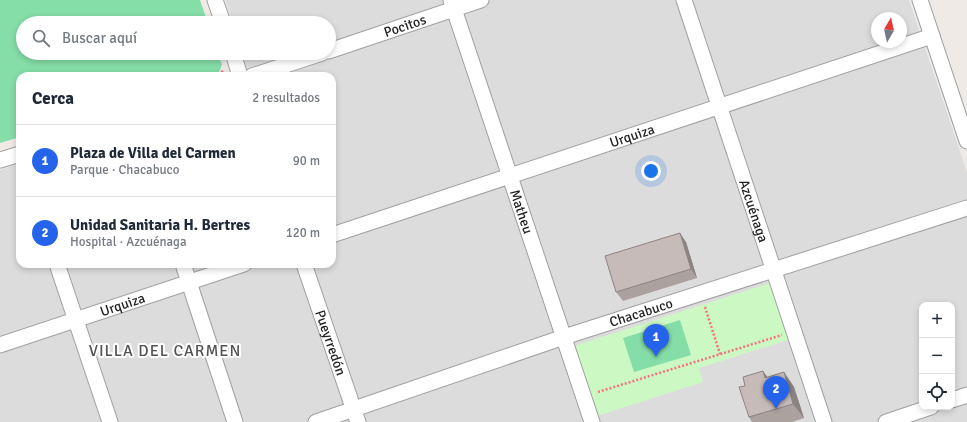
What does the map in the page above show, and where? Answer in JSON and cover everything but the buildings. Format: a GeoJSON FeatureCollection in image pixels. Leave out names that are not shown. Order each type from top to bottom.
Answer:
{"type":"FeatureCollection","features":[{"type":"Feature","properties":{"kind":"street"},"geometry":{"type":"LineString","coordinates":[[215,0],[220,16]]}},
{"type":"Feature","properties":{"kind":"street","name":"Pocitos"},"geometry":{"type":"LineString","coordinates":[[336,47],[453,4],[481,0]]}},
{"type":"Feature","properties":{"kind":"street","name":"Azcuénaga"},"geometry":{"type":"LineString","coordinates":[[684,0],[824,422]]}},
{"type":"Feature","properties":{"kind":"street"},"geometry":{"type":"LineString","coordinates":[[920,0],[967,141]]}},
{"type":"Feature","properties":{"kind":"street","name":"Matheu"},"geometry":{"type":"LineString","coordinates":[[453,4],[592,422]]}},
{"type":"Feature","properties":{"kind":"street","name":"Urquiza"},"geometry":{"type":"LineString","coordinates":[[336,234],[932,36]]}},
{"type":"Feature","properties":{"kind":"street"},"geometry":{"type":"LineString","coordinates":[[235,60],[239,72]]}},
{"type":"Feature","properties":{"kind":"street"},"geometry":{"type":"LineString","coordinates":[[264,72],[301,60]]}},
{"type":"Feature","properties":{"kind":"street"},"geometry":{"type":"LineString","coordinates":[[0,160],[16,155]]}},
{"type":"Feature","properties":{"kind":"street","name":"Chacabuco"},"geometry":{"type":"LineString","coordinates":[[316,422],[355,416],[564,337],[967,208]]}},
{"type":"Feature","properties":{"kind":"street"},"geometry":{"type":"LineString","coordinates":[[58,268],[110,422]]}},
{"type":"Feature","properties":{"kind":"street"},"geometry":{"type":"LineString","coordinates":[[184,268],[235,422]]}},
{"type":"Feature","properties":{"kind":"street","name":"Urquiza"},"geometry":{"type":"LineString","coordinates":[[0,345],[232,268]]}},
{"type":"Feature","properties":{"kind":"street","name":"Pueyrredón"},"geometry":{"type":"LineString","coordinates":[[305,268],[355,416]]}},
{"type":"Feature","properties":{"kind":"street"},"geometry":{"type":"LineString","coordinates":[[955,399],[967,395]]}},
{"type":"Feature","properties":{"kind":"street"},"geometry":{"type":"LineString","coordinates":[[886,422],[922,410]]}},
{"type":"Feature","properties":{"kind":"path"},"geometry":{"type":"LineString","coordinates":[[700,294],[720,354]]}},
{"type":"Feature","properties":{"kind":"path"},"geometry":{"type":"LineString","coordinates":[[584,397],[794,331]]}},
{"type":"Feature","properties":{"kind":"shaded area"},"geometry":{"type":"Polygon","coordinates":[[[225,0],[909,0],[967,172],[967,422],[0,422],[0,170],[16,164],[16,268],[336,268],[336,72],[248,72],[244,60],[336,60],[336,16],[231,16],[225,0]]]}},
{"type":"Feature","properties":{"kind":"green space"},"geometry":{"type":"Polygon","coordinates":[[[0,0],[200,0],[206,16],[16,16],[16,60],[220,60],[222,65],[219,72],[16,72],[16,138],[0,143],[0,0]]]}},
{"type":"Feature","properties":{"kind":"green space"},"geometry":{"type":"Polygon","coordinates":[[[770,283],[788,340],[699,368],[703,382],[597,416],[574,346],[770,283]]]}},
{"type":"Feature","properties":{"kind":"green space"},"geometry":{"type":"Polygon","coordinates":[[[680,320],[691,355],[634,372],[623,338],[680,320]]]}},
{"type":"Feature","properties":{"kind":"place","name":"Plaza de Villa del Carmen"},"geometry":{"type":"Point","coordinates":[656,357]}},
{"type":"Feature","properties":{"kind":"place","name":"Unidad Sanitaria H. Bertres"},"geometry":{"type":"Point","coordinates":[776,409]}},
{"type":"Feature","properties":{"kind":"district","name":"VILLA DEL CARMEN"},"geometry":{"type":"Point","coordinates":[165,350]}}]}
